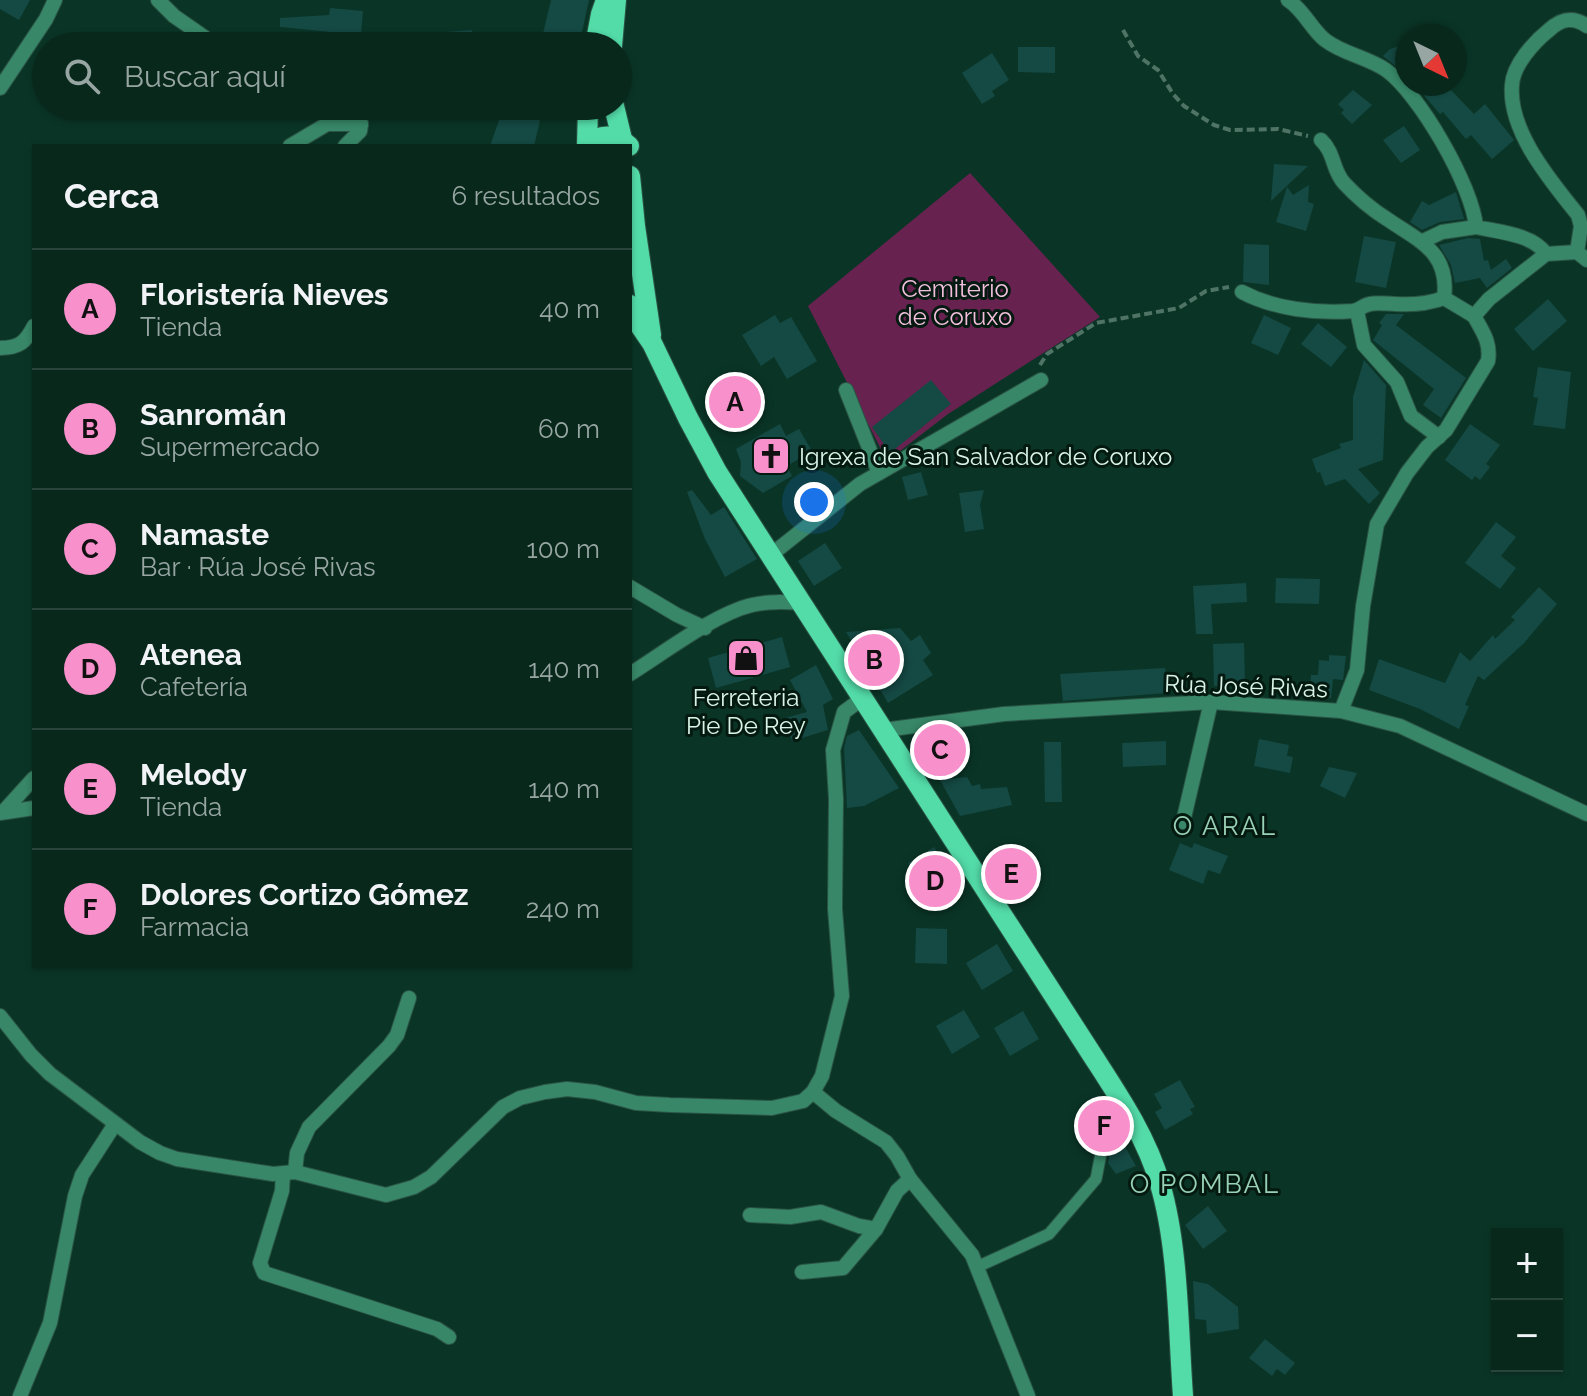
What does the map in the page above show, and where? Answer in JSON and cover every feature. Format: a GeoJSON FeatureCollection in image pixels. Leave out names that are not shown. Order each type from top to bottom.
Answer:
{"type":"FeatureCollection","features":[{"type":"Feature","properties":{"kind":"main road"},"geometry":{"type":"LineString","coordinates":[[598,32],[606,0]]}},
{"type":"Feature","properties":{"kind":"main road"},"geometry":{"type":"LineString","coordinates":[[613,32],[616,0]]}},
{"type":"Feature","properties":{"kind":"main road"},"geometry":{"type":"LineString","coordinates":[[587,144],[588,120]]}},
{"type":"Feature","properties":{"kind":"main road"},"geometry":{"type":"LineString","coordinates":[[619,120],[627,144]]}},
{"type":"Feature","properties":{"kind":"main road"},"geometry":{"type":"LineString","coordinates":[[590,144],[599,137],[614,136],[627,144]]}},
{"type":"Feature","properties":{"kind":"main road"},"geometry":{"type":"LineString","coordinates":[[632,196],[652,343]]}},
{"type":"Feature","properties":{"kind":"main road"},"geometry":{"type":"LineString","coordinates":[[632,309],[717,472],[1118,1096],[1151,1159],[1160,1184],[1170,1233],[1183,1396]]}},
{"type":"Feature","properties":{"kind":"street"},"geometry":{"type":"LineString","coordinates":[[37,32],[55,0]]}},
{"type":"Feature","properties":{"kind":"street"},"geometry":{"type":"LineString","coordinates":[[158,0],[197,32]]}},
{"type":"Feature","properties":{"kind":"street"},"geometry":{"type":"LineString","coordinates":[[1288,0],[1321,38],[1388,72],[1416,99],[1457,173],[1475,213],[1476,227]]}},
{"type":"Feature","properties":{"kind":"street"},"geometry":{"type":"LineString","coordinates":[[1474,316],[1489,299],[1546,254],[1582,256],[1578,215],[1530,152],[1519,122],[1512,84],[1516,70],[1540,37],[1555,25],[1569,19],[1587,26]]}},
{"type":"Feature","properties":{"kind":"street"},"geometry":{"type":"LineString","coordinates":[[0,88],[32,40]]}},
{"type":"Feature","properties":{"kind":"street"},"geometry":{"type":"LineString","coordinates":[[347,144],[360,131],[360,120]]}},
{"type":"Feature","properties":{"kind":"street"},"geometry":{"type":"LineString","coordinates":[[293,144],[327,124],[361,124]]}},
{"type":"Feature","properties":{"kind":"street"},"geometry":{"type":"LineString","coordinates":[[1321,140],[1333,156],[1341,180],[1366,205],[1423,241],[1440,263],[1444,275],[1444,298]]}},
{"type":"Feature","properties":{"kind":"street"},"geometry":{"type":"LineString","coordinates":[[1423,241],[1442,232],[1476,227],[1529,239],[1541,246],[1546,254]]}},
{"type":"Feature","properties":{"kind":"street"},"geometry":{"type":"LineString","coordinates":[[1242,292],[1284,307],[1357,311],[1368,304],[1407,305],[1444,298],[1474,316],[1490,350],[1488,361],[1446,430],[1407,473],[1377,524],[1363,606],[1357,670],[1341,711]]}},
{"type":"Feature","properties":{"kind":"street"},"geometry":{"type":"LineString","coordinates":[[1357,311],[1364,345],[1397,382],[1411,416],[1439,437]]}},
{"type":"Feature","properties":{"kind":"street"},"geometry":{"type":"LineString","coordinates":[[0,348],[18,346],[32,330]]}},
{"type":"Feature","properties":{"kind":"street"},"geometry":{"type":"LineString","coordinates":[[772,554],[860,484],[1041,380]]}},
{"type":"Feature","properties":{"kind":"street"},"geometry":{"type":"LineString","coordinates":[[846,390],[879,473]]}},
{"type":"Feature","properties":{"kind":"street"},"geometry":{"type":"LineString","coordinates":[[632,588],[705,628]]}},
{"type":"Feature","properties":{"kind":"street"},"geometry":{"type":"LineString","coordinates":[[632,673],[705,628],[749,606],[775,601],[803,603]]}},
{"type":"Feature","properties":{"kind":"street"},"geometry":{"type":"LineString","coordinates":[[0,1016],[50,1074],[140,1142],[160,1153],[177,1159],[289,1173],[372,1193],[399,1192],[431,1177],[503,1107],[520,1098],[545,1092],[567,1089],[595,1092],[636,1103],[772,1108],[803,1101],[813,1092],[822,1076],[842,996],[835,909],[833,750],[844,712],[863,698]]}},
{"type":"Feature","properties":{"kind":"street"},"geometry":{"type":"LineString","coordinates":[[1183,822],[1211,702]]}},
{"type":"Feature","properties":{"kind":"street","name":"Rúa José Rivas"},"geometry":{"type":"LineString","coordinates":[[884,730],[903,725],[1004,714],[1211,702],[1341,711],[1400,726],[1587,814]]}},
{"type":"Feature","properties":{"kind":"street"},"geometry":{"type":"LineString","coordinates":[[2,812],[32,780]]}},
{"type":"Feature","properties":{"kind":"street"},"geometry":{"type":"LineString","coordinates":[[2,812],[32,808]]}},
{"type":"Feature","properties":{"kind":"street"},"geometry":{"type":"LineString","coordinates":[[409,998],[397,1035],[389,1046],[309,1127],[282,1191],[260,1263],[264,1273],[437,1329],[449,1337]]}},
{"type":"Feature","properties":{"kind":"street"},"geometry":{"type":"LineString","coordinates":[[813,1092],[836,1111],[886,1142],[910,1179],[972,1255],[1028,1396]]}},
{"type":"Feature","properties":{"kind":"street"},"geometry":{"type":"LineString","coordinates":[[20,1396],[50,1323],[75,1196],[82,1175],[115,1124]]}},
{"type":"Feature","properties":{"kind":"street"},"geometry":{"type":"LineString","coordinates":[[977,1267],[1049,1234],[1096,1179],[1104,1138],[1115,1128]]}},
{"type":"Feature","properties":{"kind":"street"},"geometry":{"type":"LineString","coordinates":[[802,1272],[843,1268],[876,1229],[897,1191],[910,1179]]}},
{"type":"Feature","properties":{"kind":"street"},"geometry":{"type":"LineString","coordinates":[[750,1215],[790,1217],[821,1212],[876,1229]]}},
{"type":"Feature","properties":{"kind":"path"},"geometry":{"type":"LineString","coordinates":[[1123,30],[1138,56],[1158,70],[1184,106],[1214,125],[1230,130],[1278,129],[1321,140]]}},
{"type":"Feature","properties":{"kind":"path"},"geometry":{"type":"LineString","coordinates":[[1041,380],[1040,363],[1047,354],[1096,323],[1179,308],[1218,287],[1242,292]]}},
{"type":"Feature","properties":{"kind":"green space","name":"Cemiterio de Coruxo"},"geometry":{"type":"Polygon","coordinates":[[[970,173],[1100,317],[948,414],[887,461],[808,306],[970,173]]]}},
{"type":"Feature","properties":{"kind":"building"},"geometry":{"type":"Polygon","coordinates":[[[0,0],[30,0],[19,20],[0,9],[0,0]]]}},
{"type":"Feature","properties":{"kind":"building"},"geometry":{"type":"Polygon","coordinates":[[[551,0],[589,0],[582,32],[543,32],[551,0]]]}},
{"type":"Feature","properties":{"kind":"building"},"geometry":{"type":"Polygon","coordinates":[[[330,8],[363,11],[361,32],[280,27],[280,18],[329,15],[330,8]]]}},
{"type":"Feature","properties":{"kind":"building"},"geometry":{"type":"Polygon","coordinates":[[[1018,47],[1055,47],[1055,73],[1018,72],[1018,47]]]}},
{"type":"Feature","properties":{"kind":"building"},"geometry":{"type":"Polygon","coordinates":[[[1395,47],[1395,66],[1383,56],[1395,47]]]}},
{"type":"Feature","properties":{"kind":"building"},"geometry":{"type":"Polygon","coordinates":[[[992,53],[1009,80],[992,91],[995,96],[982,104],[962,73],[992,53]]]}},
{"type":"Feature","properties":{"kind":"building"},"geometry":{"type":"Polygon","coordinates":[[[1353,90],[1372,105],[1352,124],[1341,113],[1344,110],[1338,104],[1353,90]]]}},
{"type":"Feature","properties":{"kind":"building"},"geometry":{"type":"Polygon","coordinates":[[[1424,96],[1457,96],[1474,114],[1485,104],[1514,140],[1492,159],[1471,135],[1466,139],[1443,112],[1440,114],[1424,96]]]}},
{"type":"Feature","properties":{"kind":"building"},"geometry":{"type":"Polygon","coordinates":[[[499,120],[540,120],[534,144],[491,144],[499,120]]]}},
{"type":"Feature","properties":{"kind":"building"},"geometry":{"type":"Polygon","coordinates":[[[1404,126],[1420,150],[1401,163],[1383,140],[1404,126]]]}},
{"type":"Feature","properties":{"kind":"building"},"geometry":{"type":"Polygon","coordinates":[[[1274,164],[1308,166],[1271,201],[1274,164]]]}},
{"type":"Feature","properties":{"kind":"building"},"geometry":{"type":"Polygon","coordinates":[[[1309,185],[1308,202],[1314,204],[1306,231],[1276,222],[1287,187],[1293,195],[1309,185]]]}},
{"type":"Feature","properties":{"kind":"building"},"geometry":{"type":"Polygon","coordinates":[[[1456,192],[1464,219],[1440,222],[1422,230],[1410,222],[1422,201],[1429,205],[1456,192]]]}},
{"type":"Feature","properties":{"kind":"building"},"geometry":{"type":"Polygon","coordinates":[[[1364,236],[1396,242],[1386,288],[1355,282],[1364,236]]]}},
{"type":"Feature","properties":{"kind":"building"},"geometry":{"type":"Polygon","coordinates":[[[1468,238],[1480,239],[1484,261],[1488,260],[1491,270],[1506,259],[1512,268],[1487,288],[1480,278],[1455,283],[1451,265],[1439,245],[1468,238]]]}},
{"type":"Feature","properties":{"kind":"building"},"geometry":{"type":"Polygon","coordinates":[[[1244,244],[1269,245],[1269,285],[1243,282],[1244,244]]]}},
{"type":"Feature","properties":{"kind":"building"},"geometry":{"type":"Polygon","coordinates":[[[1548,299],[1567,321],[1533,351],[1514,329],[1548,299]]]}},
{"type":"Feature","properties":{"kind":"building"},"geometry":{"type":"Polygon","coordinates":[[[1386,314],[1404,314],[1396,325],[1466,378],[1441,418],[1423,405],[1434,389],[1373,340],[1386,314]]]}},
{"type":"Feature","properties":{"kind":"building"},"geometry":{"type":"Polygon","coordinates":[[[775,315],[780,323],[791,317],[817,361],[787,379],[774,357],[761,366],[742,335],[775,315]]]}},
{"type":"Feature","properties":{"kind":"building"},"geometry":{"type":"Polygon","coordinates":[[[1264,315],[1291,328],[1278,355],[1251,343],[1264,315]]]}},
{"type":"Feature","properties":{"kind":"building"},"geometry":{"type":"Polygon","coordinates":[[[1318,323],[1347,347],[1331,367],[1301,344],[1318,323]]]}},
{"type":"Feature","properties":{"kind":"building"},"geometry":{"type":"Polygon","coordinates":[[[1364,360],[1386,385],[1383,460],[1358,469],[1380,493],[1369,504],[1345,479],[1325,486],[1312,459],[1353,440],[1353,397],[1364,360]]]}},
{"type":"Feature","properties":{"kind":"building"},"geometry":{"type":"Polygon","coordinates":[[[1538,367],[1571,372],[1565,429],[1533,425],[1538,398],[1533,397],[1538,367]]]}},
{"type":"Feature","properties":{"kind":"building"},"geometry":{"type":"Polygon","coordinates":[[[931,380],[951,404],[890,453],[872,427],[931,380]]]}},
{"type":"Feature","properties":{"kind":"building","name":"Igrexa de San Salvador de Coruxo"},"geometry":{"type":"Polygon","coordinates":[[[780,424],[786,436],[799,429],[812,451],[787,466],[792,476],[763,493],[740,476],[741,462],[736,449],[780,424]]]}},
{"type":"Feature","properties":{"kind":"building"},"geometry":{"type":"Polygon","coordinates":[[[1470,424],[1500,445],[1486,464],[1490,467],[1480,480],[1475,476],[1472,480],[1445,460],[1470,424]]]}},
{"type":"Feature","properties":{"kind":"building"},"geometry":{"type":"Polygon","coordinates":[[[921,472],[928,495],[908,500],[902,477],[921,472]]]}},
{"type":"Feature","properties":{"kind":"building"},"geometry":{"type":"Polygon","coordinates":[[[692,490],[711,515],[724,507],[757,559],[725,577],[705,539],[687,492],[692,490]]]}},
{"type":"Feature","properties":{"kind":"building"},"geometry":{"type":"Polygon","coordinates":[[[984,490],[980,505],[984,529],[965,532],[959,493],[984,490]]]}},
{"type":"Feature","properties":{"kind":"building"},"geometry":{"type":"Polygon","coordinates":[[[1496,522],[1516,537],[1501,556],[1516,568],[1500,589],[1465,563],[1496,522]]]}},
{"type":"Feature","properties":{"kind":"building"},"geometry":{"type":"Polygon","coordinates":[[[825,543],[842,568],[814,586],[798,561],[825,543]]]}},
{"type":"Feature","properties":{"kind":"building"},"geometry":{"type":"Polygon","coordinates":[[[1276,578],[1320,579],[1319,604],[1275,603],[1276,578]]]}},
{"type":"Feature","properties":{"kind":"building"},"geometry":{"type":"Polygon","coordinates":[[[1246,583],[1247,602],[1211,604],[1213,634],[1196,634],[1193,586],[1246,583]]]}},
{"type":"Feature","properties":{"kind":"building"},"geometry":{"type":"Polygon","coordinates":[[[1539,587],[1557,604],[1524,643],[1484,680],[1478,676],[1465,705],[1469,706],[1459,729],[1420,709],[1369,690],[1379,659],[1445,683],[1460,652],[1470,661],[1493,635],[1495,639],[1515,620],[1511,617],[1539,587]]]}},
{"type":"Feature","properties":{"kind":"building"},"geometry":{"type":"Polygon","coordinates":[[[900,628],[911,641],[920,635],[931,653],[923,660],[933,675],[888,703],[846,632],[900,628]]]}},
{"type":"Feature","properties":{"kind":"building"},"geometry":{"type":"Polygon","coordinates":[[[782,637],[790,667],[716,688],[708,658],[782,637]]]}},
{"type":"Feature","properties":{"kind":"building"},"geometry":{"type":"Polygon","coordinates":[[[1244,643],[1245,685],[1214,686],[1213,644],[1244,643]]]}},
{"type":"Feature","properties":{"kind":"building"},"geometry":{"type":"Polygon","coordinates":[[[1329,655],[1346,656],[1343,680],[1333,679],[1331,698],[1309,697],[1311,675],[1318,675],[1319,660],[1329,661],[1329,655]]]}},
{"type":"Feature","properties":{"kind":"building"},"geometry":{"type":"Polygon","coordinates":[[[816,665],[833,699],[823,705],[828,730],[792,741],[785,718],[807,712],[790,680],[816,665]]]}},
{"type":"Feature","properties":{"kind":"building"},"geometry":{"type":"Polygon","coordinates":[[[1165,668],[1167,693],[1063,701],[1060,674],[1165,668]]]}},
{"type":"Feature","properties":{"kind":"building"},"geometry":{"type":"Polygon","coordinates":[[[859,730],[899,788],[864,806],[847,808],[844,748],[847,736],[859,730]]]}},
{"type":"Feature","properties":{"kind":"building"},"geometry":{"type":"Polygon","coordinates":[[[1259,739],[1289,745],[1287,756],[1293,757],[1290,773],[1254,766],[1259,739]]]}},
{"type":"Feature","properties":{"kind":"building"},"geometry":{"type":"Polygon","coordinates":[[[1166,741],[1166,765],[1123,767],[1122,743],[1166,741]]]}},
{"type":"Feature","properties":{"kind":"building"},"geometry":{"type":"Polygon","coordinates":[[[1044,742],[1061,742],[1062,802],[1045,802],[1044,742]]]}},
{"type":"Feature","properties":{"kind":"building"},"geometry":{"type":"Polygon","coordinates":[[[1329,767],[1357,773],[1345,798],[1320,786],[1329,767]]]}},
{"type":"Feature","properties":{"kind":"building"},"geometry":{"type":"Polygon","coordinates":[[[967,777],[972,786],[980,784],[981,789],[1007,787],[1012,805],[960,816],[940,780],[967,777]]]}},
{"type":"Feature","properties":{"kind":"building"},"geometry":{"type":"Polygon","coordinates":[[[1180,843],[1192,848],[1194,843],[1228,856],[1220,874],[1208,870],[1203,884],[1169,870],[1180,843]]]}},
{"type":"Feature","properties":{"kind":"building"},"geometry":{"type":"Polygon","coordinates":[[[934,847],[958,886],[933,902],[908,863],[934,847]]]}},
{"type":"Feature","properties":{"kind":"building"},"geometry":{"type":"Polygon","coordinates":[[[1023,859],[1040,885],[1013,902],[997,876],[1023,859]]]}},
{"type":"Feature","properties":{"kind":"building"},"geometry":{"type":"Polygon","coordinates":[[[916,928],[947,929],[947,964],[915,963],[916,928]]]}},
{"type":"Feature","properties":{"kind":"building"},"geometry":{"type":"Polygon","coordinates":[[[997,944],[1013,971],[982,990],[966,963],[997,944]]]}},
{"type":"Feature","properties":{"kind":"building"},"geometry":{"type":"Polygon","coordinates":[[[964,1010],[980,1037],[952,1054],[936,1026],[964,1010]]]}},
{"type":"Feature","properties":{"kind":"building"},"geometry":{"type":"Polygon","coordinates":[[[1023,1011],[1039,1039],[1010,1056],[994,1028],[1023,1011]]]}},
{"type":"Feature","properties":{"kind":"building"},"geometry":{"type":"Polygon","coordinates":[[[1180,1080],[1195,1107],[1190,1109],[1193,1114],[1165,1130],[1155,1112],[1162,1108],[1154,1094],[1180,1080]]]}},
{"type":"Feature","properties":{"kind":"building"},"geometry":{"type":"Polygon","coordinates":[[[1092,1116],[1101,1129],[1093,1148],[1080,1143],[1086,1137],[1079,1132],[1092,1116]]]}},
{"type":"Feature","properties":{"kind":"building"},"geometry":{"type":"Polygon","coordinates":[[[1119,1136],[1136,1166],[1116,1174],[1108,1163],[1112,1142],[1119,1136]]]}},
{"type":"Feature","properties":{"kind":"building"},"geometry":{"type":"Polygon","coordinates":[[[1208,1206],[1227,1231],[1203,1249],[1185,1225],[1208,1206]]]}},
{"type":"Feature","properties":{"kind":"building"},"geometry":{"type":"Polygon","coordinates":[[[1193,1281],[1208,1284],[1238,1307],[1239,1329],[1207,1334],[1206,1320],[1195,1319],[1193,1281]]]}},
{"type":"Feature","properties":{"kind":"building"},"geometry":{"type":"Polygon","coordinates":[[[1265,1339],[1295,1363],[1285,1375],[1277,1369],[1272,1376],[1249,1358],[1265,1339]]]}},
{"type":"Feature","properties":{"kind":"place","name":"Floristería Nieves"},"geometry":{"type":"Point","coordinates":[735,402]}},
{"type":"Feature","properties":{"kind":"place","name":"Igrexa de San Salvador de Coruxo"},"geometry":{"type":"Point","coordinates":[771,456]}},
{"type":"Feature","properties":{"kind":"place","name":"Ferreteria Pie De Rey"},"geometry":{"type":"Point","coordinates":[746,658]}},
{"type":"Feature","properties":{"kind":"place","name":"Sanromán"},"geometry":{"type":"Point","coordinates":[874,660]}},
{"type":"Feature","properties":{"kind":"place","name":"Namaste"},"geometry":{"type":"Point","coordinates":[940,750]}},
{"type":"Feature","properties":{"kind":"place","name":"Melody"},"geometry":{"type":"Point","coordinates":[1011,874]}},
{"type":"Feature","properties":{"kind":"place","name":"Atenea"},"geometry":{"type":"Point","coordinates":[935,881]}},
{"type":"Feature","properties":{"kind":"place","name":"Dolores Cortizo Gómez"},"geometry":{"type":"Point","coordinates":[1104,1126]}},
{"type":"Feature","properties":{"kind":"district","name":"O ARAL"},"geometry":{"type":"Point","coordinates":[1225,826]}},
{"type":"Feature","properties":{"kind":"district","name":"O POMBAL"},"geometry":{"type":"Point","coordinates":[1205,1184]}}]}
